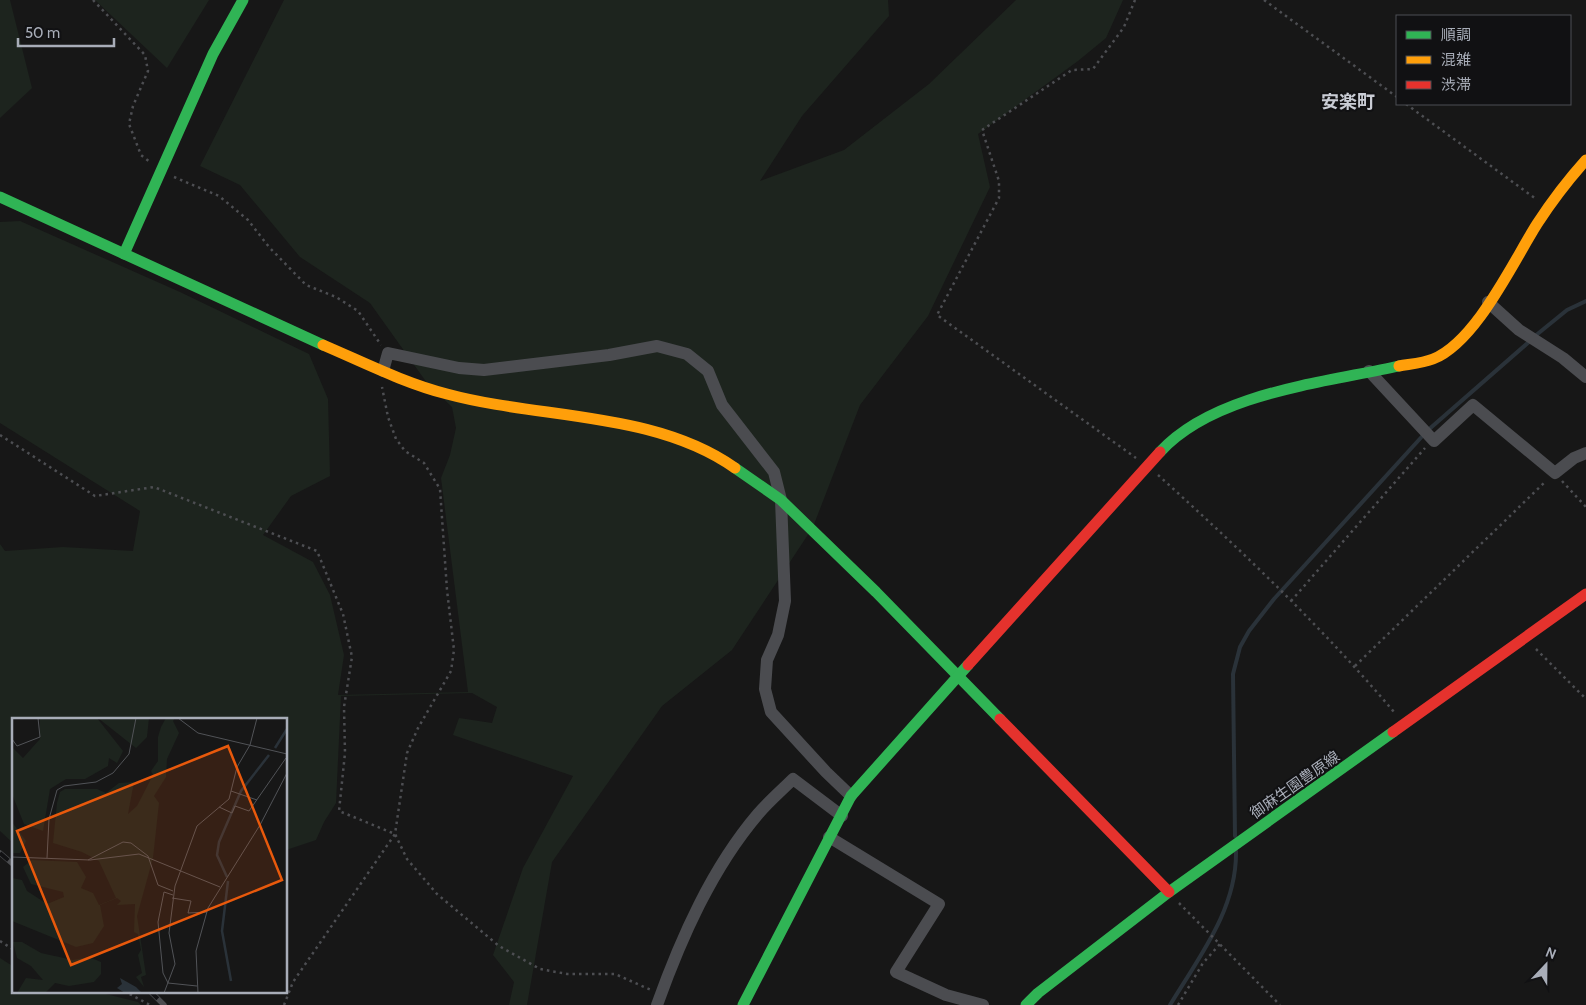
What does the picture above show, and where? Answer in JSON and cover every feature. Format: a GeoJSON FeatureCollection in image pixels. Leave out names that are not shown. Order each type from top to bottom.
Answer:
{"type":"FeatureCollection","features":[{"type":"Feature","properties":{"kind":"street"},"geometry":{"type":"LineString","coordinates":[[124,254],[213,54],[243,0]]}},
{"type":"Feature","properties":{"kind":"street"},"geometry":{"type":"LineString","coordinates":[[743,1005],[852,796],[1148,466],[1178,436],[1229,406],[1260,395],[1433,359],[1446,353],[1470,328],[1548,207],[1586,160]]}},
{"type":"Feature","properties":{"kind":"street"},"geometry":{"type":"LineString","coordinates":[[0,197],[244,311],[383,371],[446,394],[526,410],[596,418],[638,427],[689,444],[727,462],[781,500],[960,676],[1169,892]]}},
{"type":"Feature","properties":{"kind":"street"},"geometry":{"type":"LineString","coordinates":[[1488,302],[1519,330],[1542,344],[1586,377]]}},
{"type":"Feature","properties":{"kind":"street"},"geometry":{"type":"LineString","coordinates":[[383,371],[388,353],[459,368],[484,370],[609,355],[657,346],[687,354],[708,372],[722,405],[774,472],[781,500],[785,602],[778,635],[767,660],[764,689],[771,712],[826,772],[852,796]]}},
{"type":"Feature","properties":{"kind":"street"},"geometry":{"type":"LineString","coordinates":[[1369,371],[1434,441],[1473,405],[1555,473],[1574,458],[1586,453]]}},
{"type":"Feature","properties":{"kind":"street","name":"御麻生園豊原線"},"geometry":{"type":"LineString","coordinates":[[1026,1005],[1038,993],[1169,892],[1586,594]]}},
{"type":"Feature","properties":{"kind":"street"},"geometry":{"type":"LineString","coordinates":[[659,1000],[676,956],[715,875],[758,813],[793,779],[842,816]]}},
{"type":"Feature","properties":{"kind":"street"},"geometry":{"type":"LineString","coordinates":[[830,838],[940,904],[896,972],[946,995],[982,1005]]}},
{"type":"Feature","properties":{"kind":"path"},"geometry":{"type":"LineString","coordinates":[[93,0],[145,55],[148,71],[133,106],[129,124],[141,155],[160,171],[219,196],[248,220],[269,247],[306,285],[336,297],[358,311],[373,336],[388,353]]}},
{"type":"Feature","properties":{"kind":"path"},"geometry":{"type":"LineString","coordinates":[[1136,0],[1124,27],[1093,69],[1072,70],[982,130],[999,181],[999,198],[937,314],[1148,466],[1219,530],[1291,601],[1355,666],[1405,725]]}},
{"type":"Feature","properties":{"kind":"path"},"geometry":{"type":"LineString","coordinates":[[1264,0],[1396,96]]}},
{"type":"Feature","properties":{"kind":"path"},"geometry":{"type":"LineString","coordinates":[[1407,105],[1548,207]]}},
{"type":"Feature","properties":{"kind":"path"},"geometry":{"type":"LineString","coordinates":[[284,1005],[293,982],[395,834],[407,754],[418,728],[451,671],[454,650],[447,590],[440,489],[424,463],[406,451],[396,439],[382,389],[383,371]]}},
{"type":"Feature","properties":{"kind":"path"},"geometry":{"type":"LineString","coordinates":[[1291,601],[1428,434]]}},
{"type":"Feature","properties":{"kind":"path"},"geometry":{"type":"LineString","coordinates":[[0,435],[94,496],[154,487],[317,551],[343,614],[352,657],[344,707],[344,753],[339,811],[395,834],[408,859],[437,894],[499,946],[540,969],[567,974],[615,974],[659,1000]]}},
{"type":"Feature","properties":{"kind":"path"},"geometry":{"type":"LineString","coordinates":[[1355,666],[1555,473],[1586,508]]}},
{"type":"Feature","properties":{"kind":"path"},"geometry":{"type":"LineString","coordinates":[[1526,638],[1586,699]]}},
{"type":"Feature","properties":{"kind":"path"},"geometry":{"type":"LineString","coordinates":[[1169,892],[1280,1005]]}},
{"type":"Feature","properties":{"kind":"path"},"geometry":{"type":"LineString","coordinates":[[0,942],[12,949]]}},
{"type":"Feature","properties":{"kind":"path"},"geometry":{"type":"LineString","coordinates":[[1178,1005],[1203,963],[1219,943]]}},
{"type":"Feature","properties":{"kind":"path"},"geometry":{"type":"LineString","coordinates":[[126,992],[150,1005]]}},
{"type":"Feature","properties":{"kind":"shaded area"},"geometry":{"type":"Polygon","coordinates":[[[0,0],[10,0],[32,88],[0,118],[0,0]]]}},
{"type":"Feature","properties":{"kind":"shaded area"},"geometry":{"type":"Polygon","coordinates":[[[95,0],[209,0],[167,68],[95,0]]]}},
{"type":"Feature","properties":{"kind":"shaded area"},"geometry":{"type":"Polygon","coordinates":[[[284,0],[888,0],[889,16],[802,116],[760,181],[844,150],[929,84],[1016,0],[1123,0],[1106,38],[1078,61],[978,134],[990,187],[928,316],[860,405],[813,527],[732,650],[662,706],[552,862],[527,1005],[509,1005],[514,982],[493,955],[523,868],[573,776],[453,735],[459,718],[492,723],[497,707],[472,693],[341,696],[336,803],[324,822],[316,840],[288,849],[288,718],[12,718],[12,842],[0,831],[0,544],[5,551],[63,547],[133,551],[140,511],[0,423],[0,222],[20,221],[180,292],[309,354],[328,399],[330,476],[291,496],[263,535],[313,562],[330,595],[344,655],[338,695],[468,692],[441,478],[450,455],[456,428],[452,407],[427,383],[370,303],[300,257],[240,185],[200,166],[284,0]]]}},
{"type":"Feature","properties":{"kind":"shaded area"},"geometry":{"type":"Polygon","coordinates":[[[0,958],[12,966],[12,992],[98,992],[138,1002],[141,1005],[0,1005],[0,958]]]}},
{"type":"Feature","properties":{"kind":"waterway"},"geometry":{"type":"LineString","coordinates":[[1535,336],[1567,310],[1586,301]]}},
{"type":"Feature","properties":{"kind":"waterway"},"geometry":{"type":"LineString","coordinates":[[1235,836],[1233,674],[1240,647],[1249,631],[1274,599],[1427,431],[1530,341]]}},
{"type":"Feature","properties":{"kind":"waterway"},"geometry":{"type":"LineString","coordinates":[[1170,1005],[1204,950],[1223,913],[1235,872],[1236,851]]}},
{"type":"Feature","properties":{"kind":"railway"},"geometry":{"type":"LineString","coordinates":[[0,853],[12,863]]}},
{"type":"Feature","properties":{"kind":"railway"},"geometry":{"type":"LineString","coordinates":[[151,992],[164,1005]]}},
{"type":"Feature","properties":{"kind":"traffic: fast"},"geometry":{"type":"LineString","coordinates":[[124,254],[213,54],[243,0]]}},
{"type":"Feature","properties":{"kind":"traffic: fast"},"geometry":{"type":"LineString","coordinates":[[0,197],[323,345]]}},
{"type":"Feature","properties":{"kind":"traffic: fast"},"geometry":{"type":"LineString","coordinates":[[1160,452],[1183,432],[1209,416],[1239,403],[1304,385],[1399,366]]}},
{"type":"Feature","properties":{"kind":"traffic: fast"},"geometry":{"type":"LineString","coordinates":[[735,468],[781,500],[876,592],[1000,719]]}},
{"type":"Feature","properties":{"kind":"traffic: fast"},"geometry":{"type":"LineString","coordinates":[[743,1005],[851,796],[968,665]]}},
{"type":"Feature","properties":{"kind":"traffic: fast"},"geometry":{"type":"LineString","coordinates":[[1026,1005],[1038,993],[1169,892],[1393,732]]}},
{"type":"Feature","properties":{"kind":"traffic: slow"},"geometry":{"type":"LineString","coordinates":[[1399,366],[1433,359],[1449,350],[1464,336],[1492,299],[1548,207],[1586,160]]}},
{"type":"Feature","properties":{"kind":"traffic: slow"},"geometry":{"type":"LineString","coordinates":[[323,345],[399,378],[447,394],[483,402],[596,419],[633,426],[669,436],[703,449],[735,468]]}},
{"type":"Feature","properties":{"kind":"traffic: jam"},"geometry":{"type":"LineString","coordinates":[[968,665],[1160,452]]}},
{"type":"Feature","properties":{"kind":"traffic: jam"},"geometry":{"type":"LineString","coordinates":[[1393,732],[1586,594]]}},
{"type":"Feature","properties":{"kind":"traffic: jam"},"geometry":{"type":"LineString","coordinates":[[1000,719],[1169,892]]}},
{"type":"Feature","properties":{"kind":"district","name":"安楽町"},"geometry":{"type":"Point","coordinates":[1348,102]}}]}
